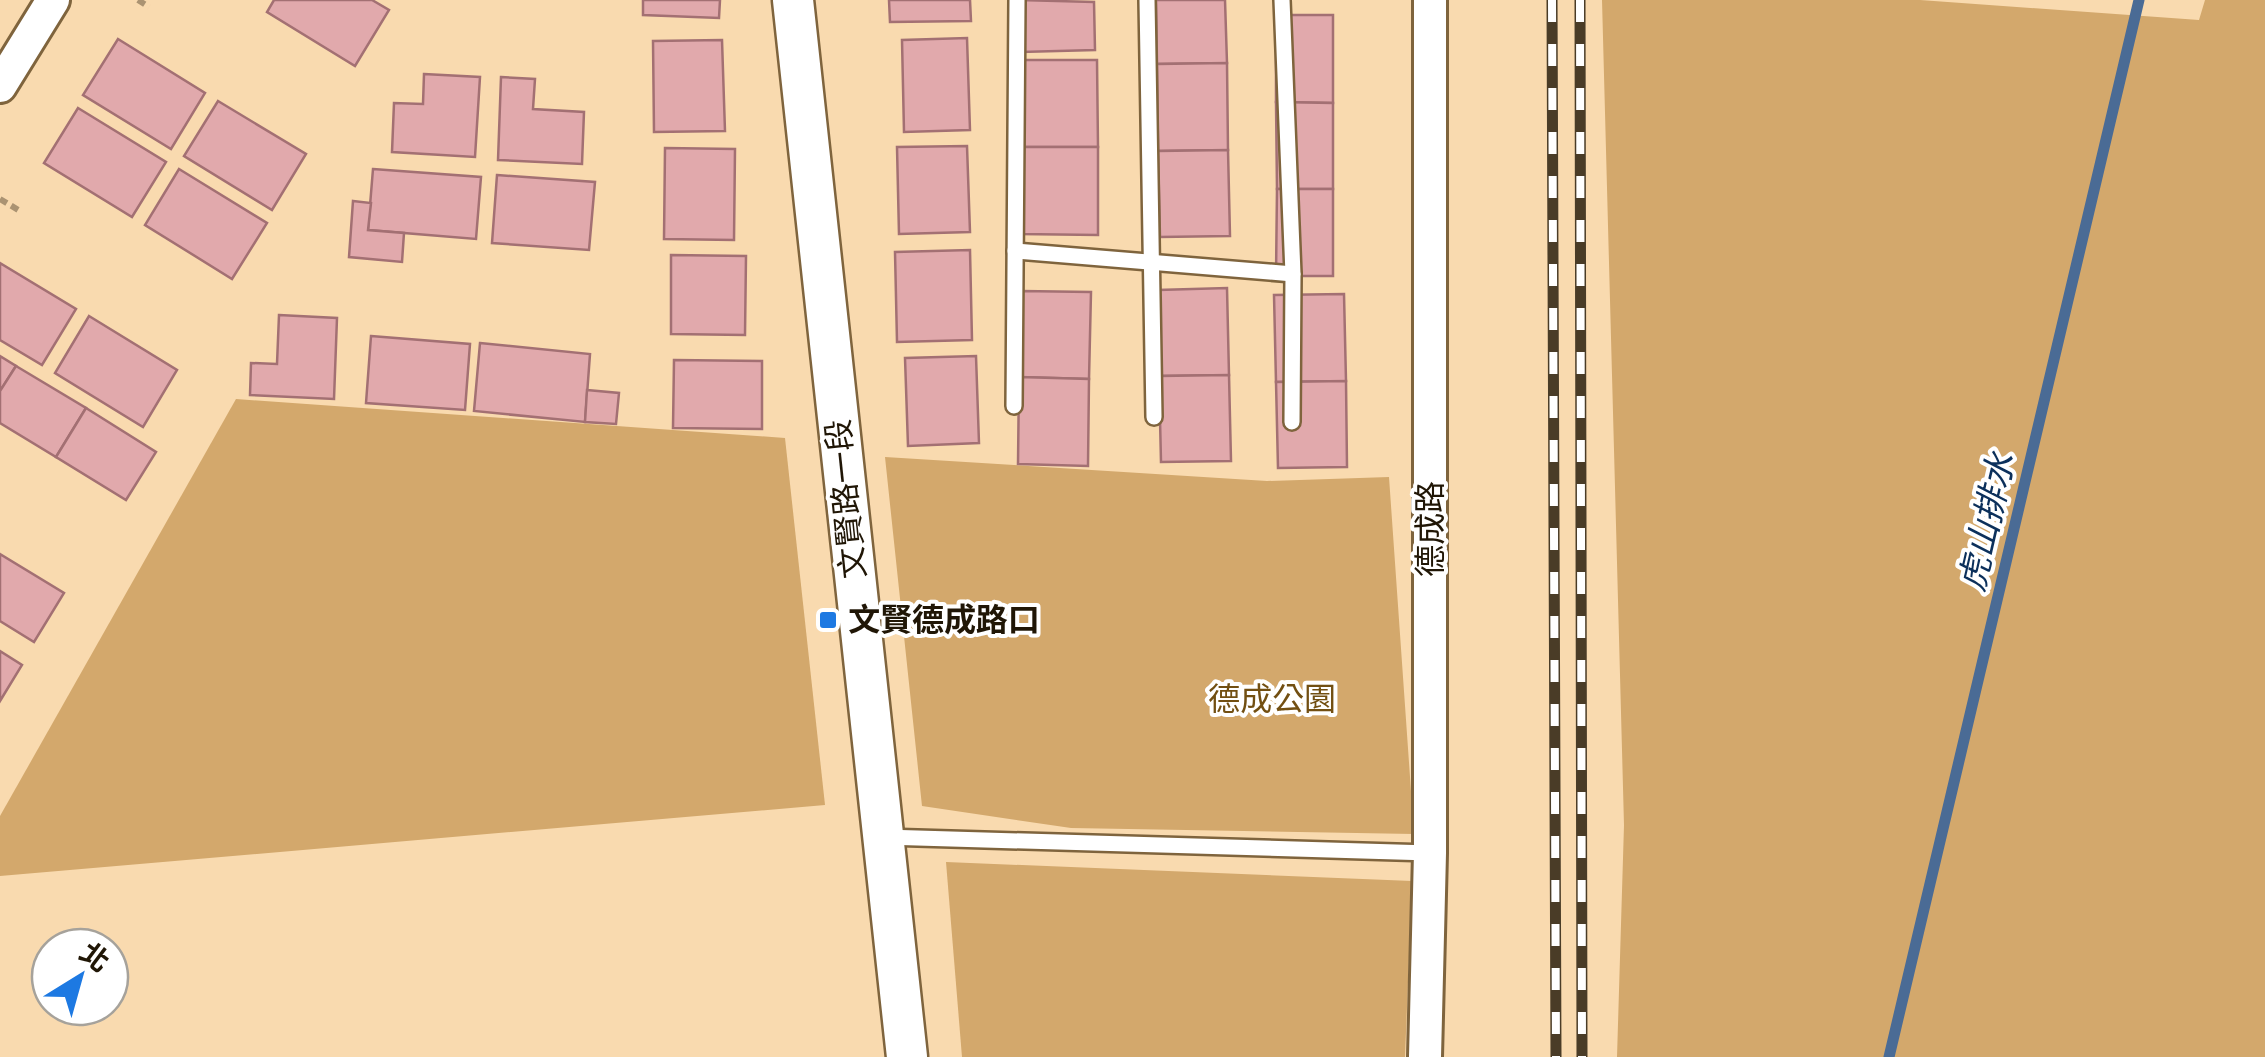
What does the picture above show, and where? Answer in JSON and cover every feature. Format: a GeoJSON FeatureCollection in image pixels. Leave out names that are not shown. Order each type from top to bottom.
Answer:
{"type":"FeatureCollection","features":[{"type":"Feature","properties":{"kind":"street"},"geometry":{"type":"LineString","coordinates":[[0,86],[53,0]]}},
{"type":"Feature","properties":{"kind":"street","name":"文賢路一段"},"geometry":{"type":"LineString","coordinates":[[793,0],[906,1057]]}},
{"type":"Feature","properties":{"kind":"street","name":"德成路"},"geometry":{"type":"LineString","coordinates":[[1425,1057],[1430,853],[1430,0]]}},
{"type":"Feature","properties":{"kind":"lane"},"geometry":{"type":"LineString","coordinates":[[1014,406],[1017,0]]}},
{"type":"Feature","properties":{"kind":"lane"},"geometry":{"type":"LineString","coordinates":[[1148,0],[1154,417]]}},
{"type":"Feature","properties":{"kind":"lane"},"geometry":{"type":"LineString","coordinates":[[1282,0],[1293,274],[1292,422]]}},
{"type":"Feature","properties":{"kind":"lane"},"geometry":{"type":"LineString","coordinates":[[1015,251],[1293,274]]}},
{"type":"Feature","properties":{"kind":"lane"},"geometry":{"type":"LineString","coordinates":[[883,838],[1430,853]]}},
{"type":"Feature","properties":{"kind":"path"},"geometry":{"type":"LineString","coordinates":[[138,0],[149,7]]}},
{"type":"Feature","properties":{"kind":"path"},"geometry":{"type":"LineString","coordinates":[[0,199],[20,211]]}},
{"type":"Feature","properties":{"kind":"green space"},"geometry":{"type":"Polygon","coordinates":[[[1602,0],[1920,0],[2199,20],[2205,0],[2265,0],[2265,1057],[1617,1057],[1624,825],[1602,0]]]}},
{"type":"Feature","properties":{"kind":"green space"},"geometry":{"type":"Polygon","coordinates":[[[236,399],[785,438],[825,805],[0,876],[0,816],[236,399]]]}},
{"type":"Feature","properties":{"kind":"green space","name":"德成公園"},"geometry":{"type":"Polygon","coordinates":[[[885,457],[1267,481],[1389,477],[1414,834],[1071,828],[922,806],[885,457]]]}},
{"type":"Feature","properties":{"kind":"green space"},"geometry":{"type":"Polygon","coordinates":[[[946,862],[1412,881],[1405,1057],[962,1057],[946,862]]]}},
{"type":"Feature","properties":{"kind":"building"},"geometry":{"type":"Polygon","coordinates":[[[274,0],[372,0],[389,10],[355,66],[267,12],[274,0]]]}},
{"type":"Feature","properties":{"kind":"building"},"geometry":{"type":"Polygon","coordinates":[[[643,0],[720,0],[719,18],[643,15],[643,0]]]}},
{"type":"Feature","properties":{"kind":"building"},"geometry":{"type":"Polygon","coordinates":[[[889,0],[970,0],[971,21],[890,22],[889,0]]]}},
{"type":"Feature","properties":{"kind":"building"},"geometry":{"type":"Polygon","coordinates":[[[1019,0],[1094,2],[1095,50],[1021,52],[1019,0]]]}},
{"type":"Feature","properties":{"kind":"building"},"geometry":{"type":"Polygon","coordinates":[[[1156,0],[1225,0],[1227,63],[1157,64],[1156,0]]]}},
{"type":"Feature","properties":{"kind":"building"},"geometry":{"type":"Polygon","coordinates":[[[1276,15],[1333,15],[1333,103],[1276,102],[1276,15]]]}},
{"type":"Feature","properties":{"kind":"building"},"geometry":{"type":"Polygon","coordinates":[[[967,38],[970,130],[904,132],[902,40],[967,38]]]}},
{"type":"Feature","properties":{"kind":"building"},"geometry":{"type":"Polygon","coordinates":[[[118,39],[205,93],[171,149],[83,95],[118,39]]]}},
{"type":"Feature","properties":{"kind":"building"},"geometry":{"type":"Polygon","coordinates":[[[722,40],[725,131],[654,132],[653,41],[722,40]]]}},
{"type":"Feature","properties":{"kind":"building"},"geometry":{"type":"Polygon","coordinates":[[[1018,60],[1097,60],[1098,147],[1018,147],[1018,60]]]}},
{"type":"Feature","properties":{"kind":"building"},"geometry":{"type":"Polygon","coordinates":[[[1227,63],[1228,150],[1158,151],[1157,64],[1227,63]]]}},
{"type":"Feature","properties":{"kind":"building"},"geometry":{"type":"Polygon","coordinates":[[[424,74],[480,77],[475,157],[392,152],[394,103],[423,104],[424,74]]]}},
{"type":"Feature","properties":{"kind":"building"},"geometry":{"type":"Polygon","coordinates":[[[501,77],[535,79],[533,109],[584,112],[582,164],[498,160],[501,77]]]}},
{"type":"Feature","properties":{"kind":"building"},"geometry":{"type":"Polygon","coordinates":[[[218,101],[306,154],[272,210],[184,156],[218,101]]]}},
{"type":"Feature","properties":{"kind":"building"},"geometry":{"type":"Polygon","coordinates":[[[1276,102],[1333,103],[1333,189],[1277,189],[1276,102]]]}},
{"type":"Feature","properties":{"kind":"building"},"geometry":{"type":"Polygon","coordinates":[[[78,108],[166,162],[132,217],[44,163],[78,108]]]}},
{"type":"Feature","properties":{"kind":"building"},"geometry":{"type":"Polygon","coordinates":[[[967,146],[970,232],[899,234],[897,147],[967,146]]]}},
{"type":"Feature","properties":{"kind":"building"},"geometry":{"type":"Polygon","coordinates":[[[1018,147],[1098,147],[1098,235],[1019,234],[1018,147]]]}},
{"type":"Feature","properties":{"kind":"building"},"geometry":{"type":"Polygon","coordinates":[[[665,148],[735,149],[734,240],[664,239],[665,148]]]}},
{"type":"Feature","properties":{"kind":"building"},"geometry":{"type":"Polygon","coordinates":[[[1228,150],[1230,236],[1160,237],[1158,151],[1228,150]]]}},
{"type":"Feature","properties":{"kind":"building"},"geometry":{"type":"Polygon","coordinates":[[[179,169],[267,223],[232,279],[145,225],[179,169]]]}},
{"type":"Feature","properties":{"kind":"building"},"geometry":{"type":"Polygon","coordinates":[[[373,169],[481,177],[476,239],[368,230],[373,169]]]}},
{"type":"Feature","properties":{"kind":"building"},"geometry":{"type":"Polygon","coordinates":[[[497,175],[595,182],[589,250],[492,243],[497,175]]]}},
{"type":"Feature","properties":{"kind":"building"},"geometry":{"type":"Polygon","coordinates":[[[1277,189],[1333,189],[1333,276],[1276,276],[1277,189]]]}},
{"type":"Feature","properties":{"kind":"building"},"geometry":{"type":"Polygon","coordinates":[[[353,201],[371,203],[368,230],[404,233],[402,262],[349,257],[353,201]]]}},
{"type":"Feature","properties":{"kind":"building"},"geometry":{"type":"Polygon","coordinates":[[[970,250],[972,340],[897,342],[895,252],[970,250]]]}},
{"type":"Feature","properties":{"kind":"building"},"geometry":{"type":"Polygon","coordinates":[[[671,255],[746,256],[745,335],[671,334],[671,255]]]}},
{"type":"Feature","properties":{"kind":"building"},"geometry":{"type":"Polygon","coordinates":[[[0,263],[76,309],[42,365],[0,340],[0,263]]]}},
{"type":"Feature","properties":{"kind":"building"},"geometry":{"type":"Polygon","coordinates":[[[1227,288],[1229,375],[1159,376],[1158,290],[1227,288]]]}},
{"type":"Feature","properties":{"kind":"building"},"geometry":{"type":"Polygon","coordinates":[[[1021,291],[1091,292],[1089,379],[1019,377],[1021,291]]]}},
{"type":"Feature","properties":{"kind":"building"},"geometry":{"type":"Polygon","coordinates":[[[1344,294],[1346,381],[1276,382],[1274,295],[1344,294]]]}},
{"type":"Feature","properties":{"kind":"building"},"geometry":{"type":"Polygon","coordinates":[[[279,315],[337,318],[334,399],[250,395],[251,363],[277,364],[279,315]]]}},
{"type":"Feature","properties":{"kind":"building"},"geometry":{"type":"Polygon","coordinates":[[[89,316],[177,370],[143,427],[55,373],[89,316]]]}},
{"type":"Feature","properties":{"kind":"building"},"geometry":{"type":"Polygon","coordinates":[[[371,336],[470,344],[465,410],[366,403],[371,336]]]}},
{"type":"Feature","properties":{"kind":"building"},"geometry":{"type":"Polygon","coordinates":[[[480,343],[590,354],[585,422],[474,411],[480,343]]]}},
{"type":"Feature","properties":{"kind":"building"},"geometry":{"type":"Polygon","coordinates":[[[0,356],[16,366],[0,391],[0,356]]]}},
{"type":"Feature","properties":{"kind":"building"},"geometry":{"type":"Polygon","coordinates":[[[976,356],[979,443],[908,446],[905,358],[976,356]]]}},
{"type":"Feature","properties":{"kind":"building"},"geometry":{"type":"Polygon","coordinates":[[[674,360],[762,361],[762,429],[673,428],[674,360]]]}},
{"type":"Feature","properties":{"kind":"building"},"geometry":{"type":"Polygon","coordinates":[[[16,366],[86,408],[56,457],[0,423],[0,391],[16,366]]]}},
{"type":"Feature","properties":{"kind":"building"},"geometry":{"type":"Polygon","coordinates":[[[1229,375],[1231,461],[1161,462],[1159,376],[1229,375]]]}},
{"type":"Feature","properties":{"kind":"building"},"geometry":{"type":"Polygon","coordinates":[[[1019,377],[1089,379],[1088,466],[1018,464],[1019,377]]]}},
{"type":"Feature","properties":{"kind":"building"},"geometry":{"type":"Polygon","coordinates":[[[1346,381],[1347,467],[1278,468],[1276,382],[1346,381]]]}},
{"type":"Feature","properties":{"kind":"building"},"geometry":{"type":"Polygon","coordinates":[[[587,390],[619,393],[616,424],[585,422],[587,390]]]}},
{"type":"Feature","properties":{"kind":"building"},"geometry":{"type":"Polygon","coordinates":[[[86,408],[156,452],[126,500],[56,457],[86,408]]]}},
{"type":"Feature","properties":{"kind":"building"},"geometry":{"type":"Polygon","coordinates":[[[0,554],[64,593],[34,642],[0,621],[0,554]]]}},
{"type":"Feature","properties":{"kind":"building"},"geometry":{"type":"Polygon","coordinates":[[[0,651],[22,665],[0,701],[0,651]]]}},
{"type":"Feature","properties":{"kind":"waterway","name":"虎山排水"},"geometry":{"type":"LineString","coordinates":[[1889,1057],[2139,0]]}},
{"type":"Feature","properties":{"kind":"railway"},"geometry":{"type":"LineString","coordinates":[[1552,0],[1556,1057]]}},
{"type":"Feature","properties":{"kind":"railway"},"geometry":{"type":"LineString","coordinates":[[1580,0],[1582,1057]]}},
{"type":"Feature","properties":{"kind":"place","name":"文賢德成路口"},"geometry":{"type":"Point","coordinates":[828,620]}}]}
